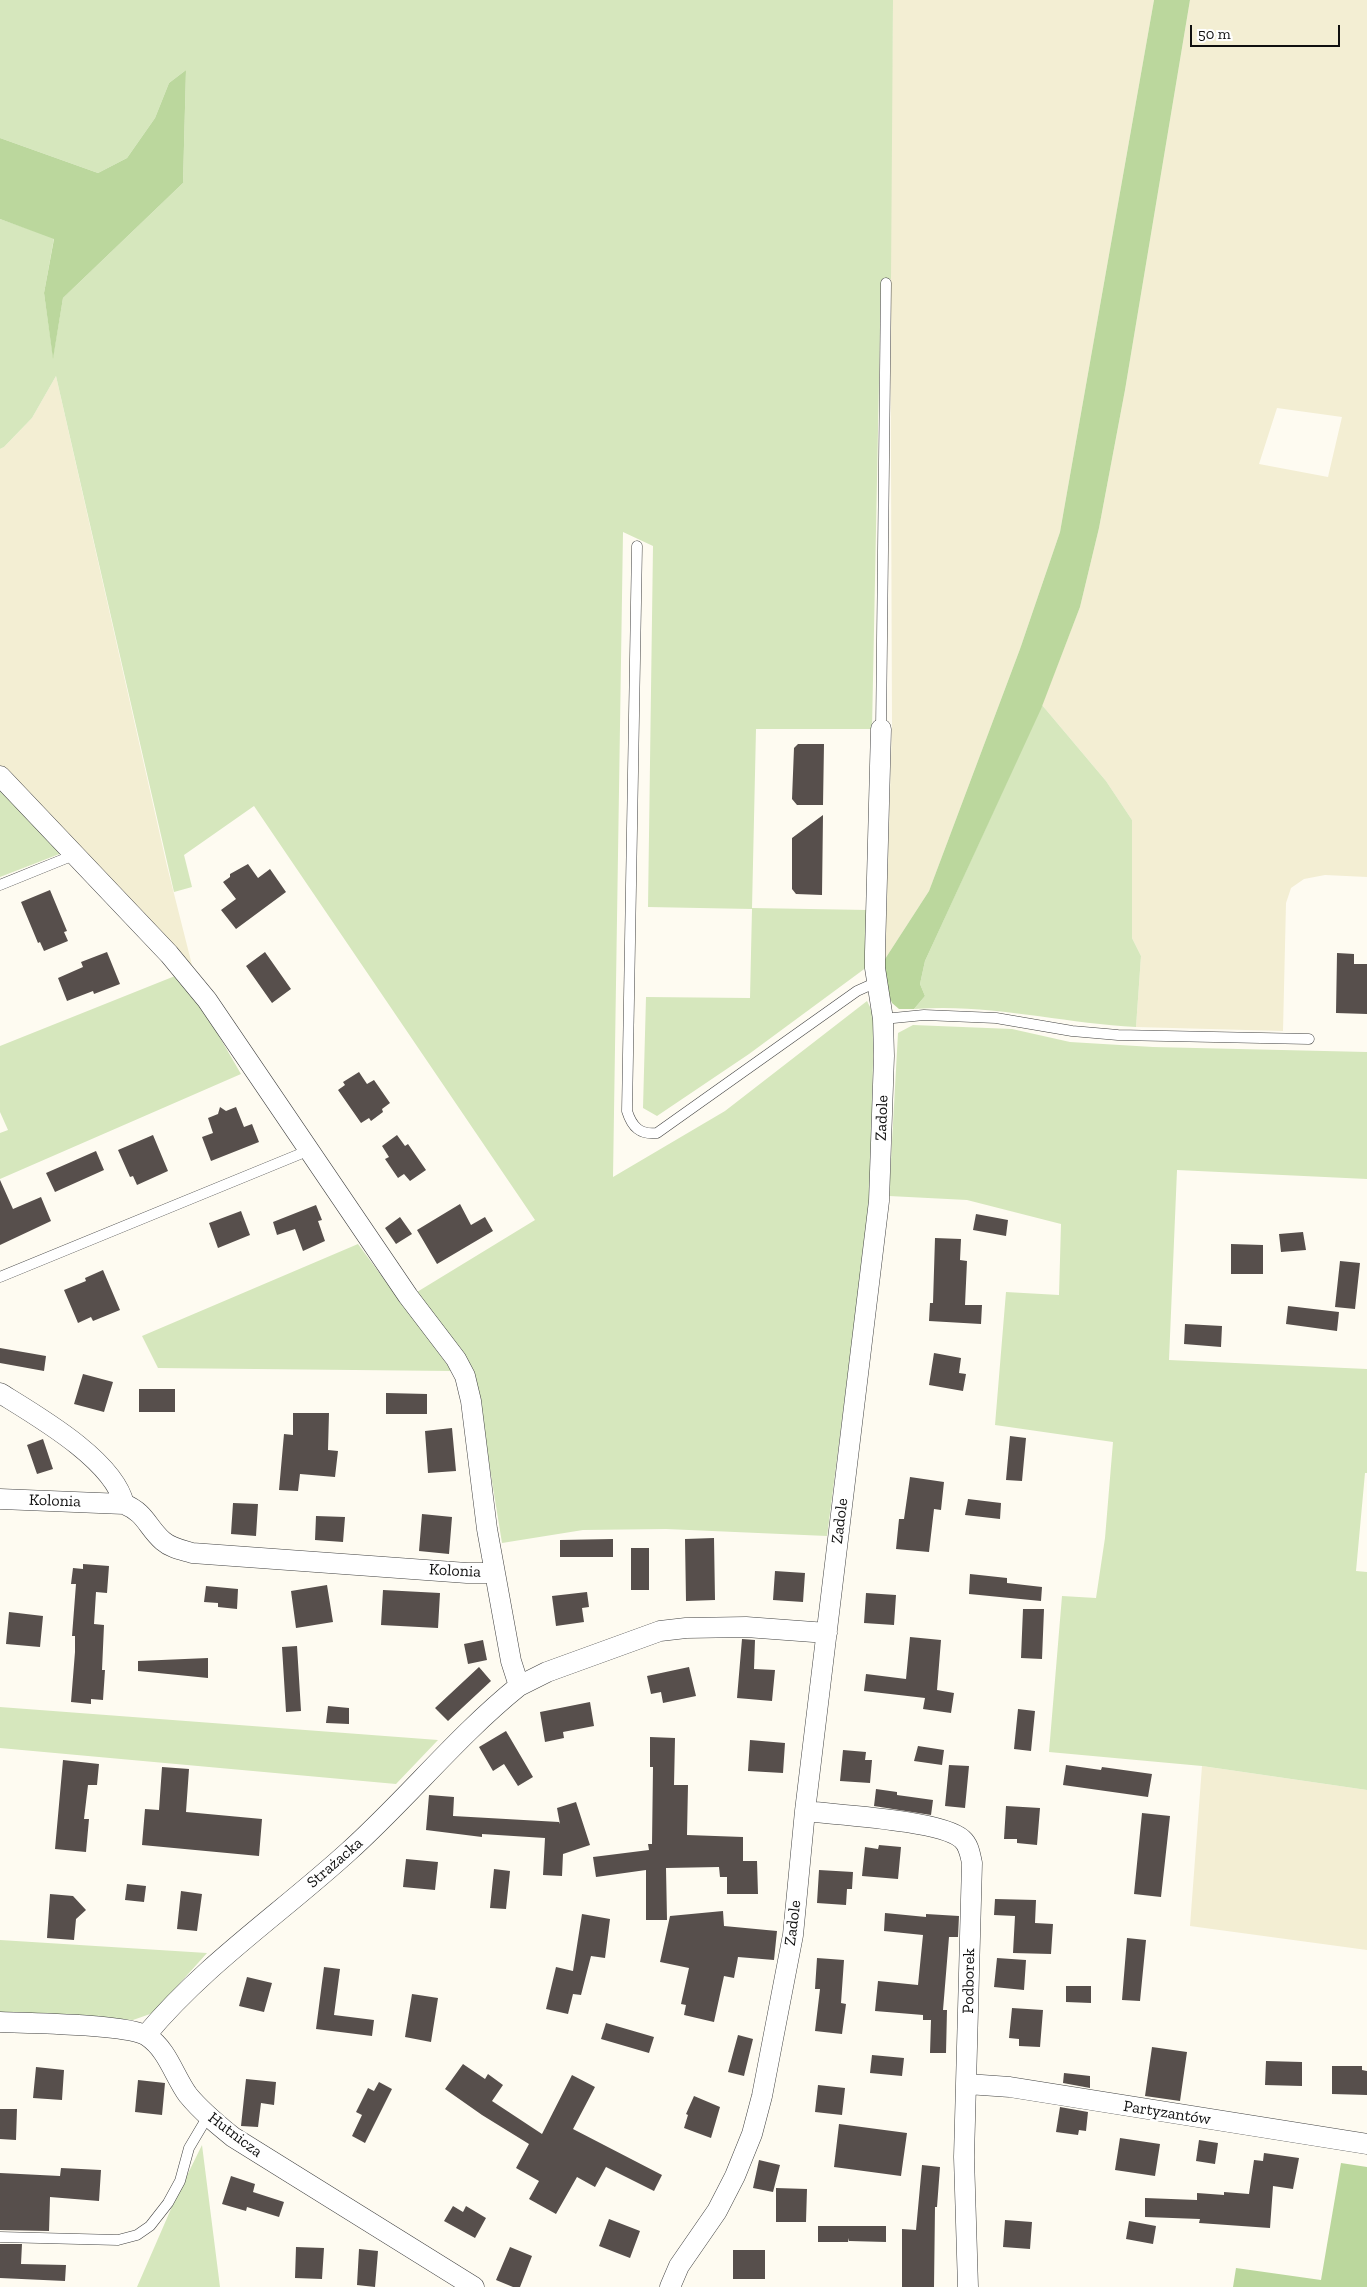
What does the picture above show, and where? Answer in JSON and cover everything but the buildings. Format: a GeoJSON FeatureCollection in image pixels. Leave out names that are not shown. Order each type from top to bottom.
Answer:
{"type":"FeatureCollection","features":[{"type":"Feature","properties":{"kind":"street","name":"Zadole"},"geometry":{"type":"LineString","coordinates":[[670,2287],[679,2266],[717,2211],[735,2176],[752,2134],[764,2087],[793,1935],[805,1811],[879,1201],[884,1056],[883,1019],[877,982],[875,952],[882,730]]}},
{"type":"Feature","properties":{"kind":"street"},"geometry":{"type":"LineString","coordinates":[[0,776],[169,954],[207,1000],[408,1296],[456,1359],[465,1376],[471,1401],[487,1529],[495,1573]]}},
{"type":"Feature","properties":{"kind":"street"},"geometry":{"type":"LineString","coordinates":[[0,1393],[67,1436],[114,1480],[124,1504]]}},
{"type":"Feature","properties":{"kind":"street","name":"Kolonia"},"geometry":{"type":"LineString","coordinates":[[0,1499],[124,1504],[137,1510],[164,1542],[174,1548],[192,1553],[457,1572],[495,1573],[512,1661],[519,1686]]}},
{"type":"Feature","properties":{"kind":"street"},"geometry":{"type":"LineString","coordinates":[[519,1686],[547,1672],[660,1631],[686,1628],[746,1627],[827,1633]]}},
{"type":"Feature","properties":{"kind":"street","name":"Strażacka"},"geometry":{"type":"LineString","coordinates":[[146,2035],[172,2004],[348,1852],[490,1710],[519,1686]]}},
{"type":"Feature","properties":{"kind":"street","name":"Podborek"},"geometry":{"type":"LineString","coordinates":[[805,1811],[906,1822],[936,1828],[962,1838],[969,1848],[972,1863],[964,2156],[968,2287]]}},
{"type":"Feature","properties":{"kind":"street"},"geometry":{"type":"LineString","coordinates":[[0,2022],[122,2029],[146,2035]]}},
{"type":"Feature","properties":{"kind":"street","name":"Hutnicza"},"geometry":{"type":"LineString","coordinates":[[146,2035],[159,2046],[188,2094],[208,2116],[233,2137],[474,2287]]}},
{"type":"Feature","properties":{"kind":"street","name":"Partyzantów"},"geometry":{"type":"LineString","coordinates":[[967,2084],[1010,2087],[1367,2144]]}},
{"type":"Feature","properties":{"kind":"lane"},"geometry":{"type":"LineString","coordinates":[[882,730],[886,283]]}},
{"type":"Feature","properties":{"kind":"lane"},"geometry":{"type":"LineString","coordinates":[[637,546],[627,1111],[630,1121],[638,1130],[646,1134],[658,1132],[856,991],[877,982]]}},
{"type":"Feature","properties":{"kind":"lane"},"geometry":{"type":"LineString","coordinates":[[0,885],[74,855]]}},
{"type":"Feature","properties":{"kind":"lane"},"geometry":{"type":"LineString","coordinates":[[883,1019],[933,1015],[996,1018],[1072,1031],[1118,1035],[1309,1039]]}},
{"type":"Feature","properties":{"kind":"lane"},"geometry":{"type":"LineString","coordinates":[[0,1276],[309,1149]]}},
{"type":"Feature","properties":{"kind":"lane"},"geometry":{"type":"LineString","coordinates":[[0,2237],[118,2240],[137,2235],[150,2226],[168,2203],[180,2181],[189,2148],[208,2116]]}},
{"type":"Feature","properties":{"kind":"shaded area"},"geometry":{"type":"Polygon","coordinates":[[[893,0],[1154,0],[1060,532],[1020,649],[929,891],[885,959],[892,724],[890,202],[893,0]]]}},
{"type":"Feature","properties":{"kind":"shaded area"},"geometry":{"type":"Polygon","coordinates":[[[1190,0],[1367,0],[1367,877],[1325,875],[1304,879],[1291,888],[1286,903],[1283,1031],[1136,1027],[1141,956],[1132,938],[1132,820],[1106,781],[1042,705],[1080,607],[1099,528],[1125,390],[1190,0]],[[1277,408],[1259,464],[1328,477],[1342,417],[1277,408]]]}},
{"type":"Feature","properties":{"kind":"shaded area"},"geometry":{"type":"Polygon","coordinates":[[[56,376],[167,866],[193,969],[0,767],[0,449],[32,418],[56,376]]]}},
{"type":"Feature","properties":{"kind":"shaded area"},"geometry":{"type":"Polygon","coordinates":[[[1202,1766],[1367,1790],[1367,1950],[1190,1926],[1202,1766]]]}},
{"type":"Feature","properties":{"kind":"green space"},"geometry":{"type":"Polygon","coordinates":[[[0,0],[893,0],[891,279],[881,280],[872,729],[756,729],[752,908],[868,910],[867,967],[749,1054],[657,1116],[643,1108],[646,997],[750,998],[752,909],[648,907],[653,546],[623,532],[613,1177],[725,1111],[867,1001],[874,1015],[870,1203],[827,1536],[666,1529],[583,1530],[502,1543],[479,1401],[417,1292],[535,1220],[254,806],[184,855],[192,887],[174,892],[56,376],[32,418],[0,449],[0,219],[54,238],[44,293],[53,357],[63,298],[183,183],[186,70],[169,83],[155,118],[127,158],[98,173],[0,138],[0,0]]]}},
{"type":"Feature","properties":{"kind":"green space"},"geometry":{"type":"Polygon","coordinates":[[[1154,0],[1190,0],[1125,390],[1099,528],[1080,607],[1041,709],[925,961],[920,984],[925,996],[914,1009],[899,1009],[892,1003],[884,984],[885,959],[929,891],[1020,649],[1060,532],[1154,0]]]}},
{"type":"Feature","properties":{"kind":"green space"},"geometry":{"type":"Polygon","coordinates":[[[186,70],[183,183],[63,298],[53,359],[44,293],[54,239],[0,219],[0,138],[98,173],[127,158],[155,118],[169,83],[186,70]]]}},
{"type":"Feature","properties":{"kind":"green space"},"geometry":{"type":"Polygon","coordinates":[[[1042,705],[1106,781],[1132,820],[1132,938],[1141,956],[1136,1027],[998,1011],[942,1008],[914,1009],[925,996],[920,984],[925,961],[1042,705]]]}},
{"type":"Feature","properties":{"kind":"green space"},"geometry":{"type":"Polygon","coordinates":[[[0,786],[62,853],[0,877],[0,786]]]}},
{"type":"Feature","properties":{"kind":"green space"},"geometry":{"type":"Polygon","coordinates":[[[175,976],[201,1005],[241,1074],[0,1179],[0,1133],[8,1130],[0,1112],[0,1046],[175,976]]]}},
{"type":"Feature","properties":{"kind":"green space"},"geometry":{"type":"Polygon","coordinates":[[[913,1025],[1012,1029],[1070,1042],[1153,1047],[1367,1052],[1367,1179],[1177,1170],[1169,1360],[1367,1369],[1367,1473],[1365,1473],[1356,1571],[1367,1572],[1367,1790],[1202,1766],[1049,1752],[1062,1596],[1096,1598],[1105,1538],[1113,1442],[995,1425],[1006,1292],[1059,1295],[1061,1224],[967,1200],[889,1196],[898,1033],[913,1025]]]}},
{"type":"Feature","properties":{"kind":"green space"},"geometry":{"type":"Polygon","coordinates":[[[358,1244],[452,1371],[158,1368],[142,1336],[358,1244]]]}},
{"type":"Feature","properties":{"kind":"green space"},"geometry":{"type":"Polygon","coordinates":[[[0,1707],[438,1740],[396,1784],[0,1748],[0,1707]]]}},
{"type":"Feature","properties":{"kind":"green space"},"geometry":{"type":"Polygon","coordinates":[[[0,1940],[207,1953],[153,2013],[133,2020],[0,2012],[0,1940]]]}},
{"type":"Feature","properties":{"kind":"green space"},"geometry":{"type":"Polygon","coordinates":[[[202,2145],[220,2287],[137,2287],[174,2202],[202,2145]]]}},
{"type":"Feature","properties":{"kind":"green space"},"geometry":{"type":"Polygon","coordinates":[[[1341,2163],[1367,2167],[1367,2287],[1233,2287],[1236,2268],[1321,2280],[1341,2163]]]}}]}
